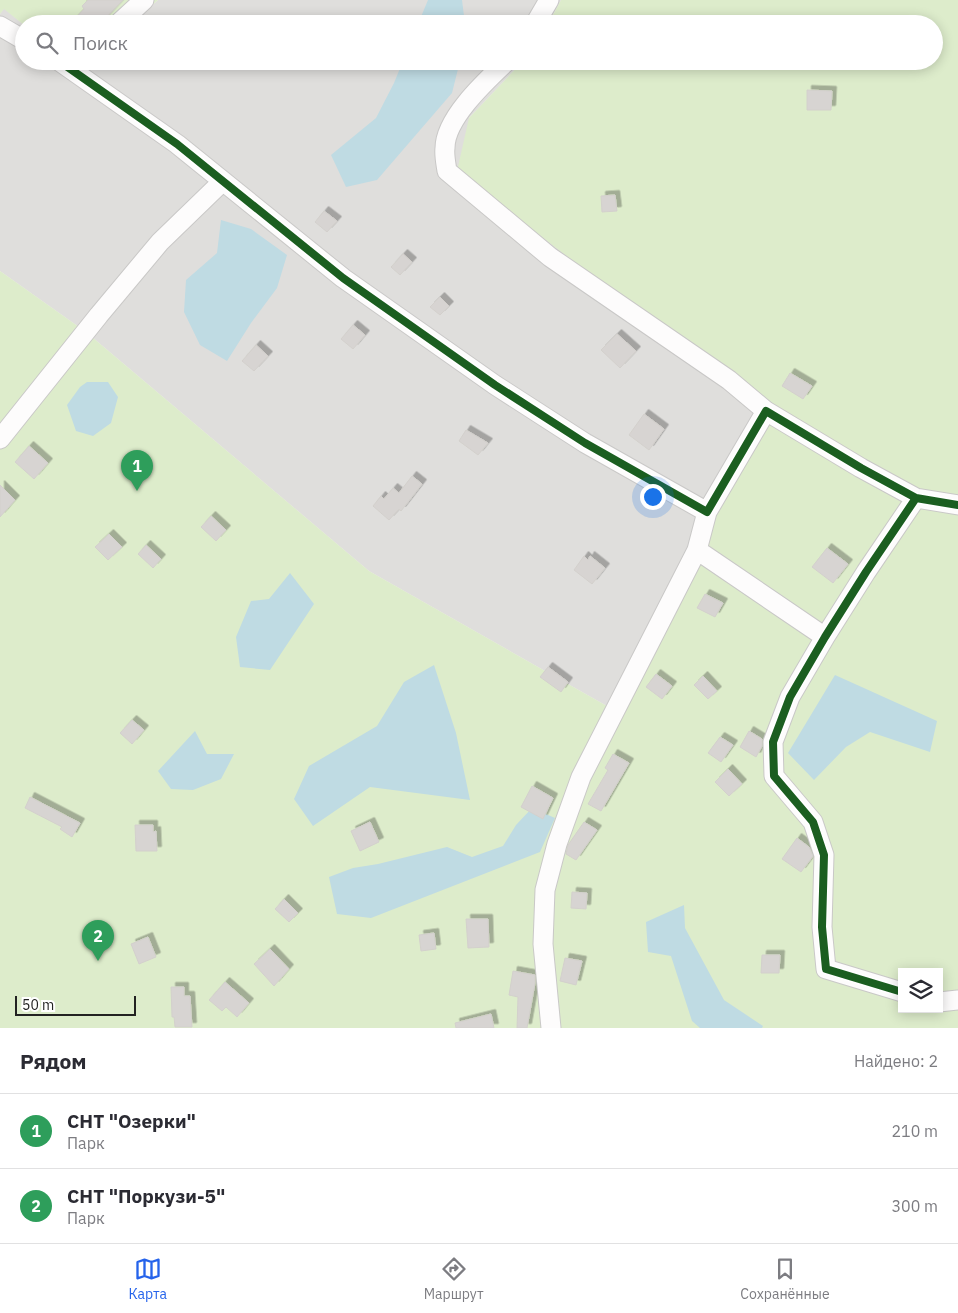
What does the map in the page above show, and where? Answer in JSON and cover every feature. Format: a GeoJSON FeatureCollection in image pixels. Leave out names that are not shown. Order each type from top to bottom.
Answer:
{"type":"FeatureCollection","features":[{"type":"Feature","properties":{"kind":"street"},"geometry":{"type":"LineString","coordinates":[[128,15],[144,0]]}},
{"type":"Feature","properties":{"kind":"street"},"geometry":{"type":"LineString","coordinates":[[540,15],[549,0]]}},
{"type":"Feature","properties":{"kind":"street"},"geometry":{"type":"LineString","coordinates":[[0,26],[15,35]]}},
{"type":"Feature","properties":{"kind":"street"},"geometry":{"type":"LineString","coordinates":[[78,70],[177,144],[343,278],[495,385],[585,443],[708,512]]}},
{"type":"Feature","properties":{"kind":"street"},"geometry":{"type":"LineString","coordinates":[[498,70],[476,91],[453,123],[444,146],[447,171],[550,257],[729,380],[766,411],[861,468],[916,498],[958,505]]}},
{"type":"Feature","properties":{"kind":"street"},"geometry":{"type":"LineString","coordinates":[[0,439],[160,242],[223,181]]}},
{"type":"Feature","properties":{"kind":"street"},"geometry":{"type":"LineString","coordinates":[[551,1028],[543,944],[545,890],[557,844],[581,777],[697,550],[708,512],[766,411]]}},
{"type":"Feature","properties":{"kind":"street"},"geometry":{"type":"LineString","coordinates":[[898,991],[826,969],[822,927],[824,855],[813,822],[774,776],[773,742],[790,697],[825,636],[916,498]]}},
{"type":"Feature","properties":{"kind":"street"},"geometry":{"type":"LineString","coordinates":[[697,550],[825,636]]}},
{"type":"Feature","properties":{"kind":"street"},"geometry":{"type":"LineString","coordinates":[[943,1002],[958,1000]]}},
{"type":"Feature","properties":{"kind":"shaded area"},"geometry":{"type":"Polygon","coordinates":[[[158,0],[561,0],[553,15],[141,15],[158,0]]]}},
{"type":"Feature","properties":{"kind":"shaded area"},"geometry":{"type":"Polygon","coordinates":[[[4,8],[15,17],[15,70],[514,70],[469,118],[766,411],[621,714],[369,571],[86,332],[0,271],[0,14],[4,8]]]}},
{"type":"Feature","properties":{"kind":"green space"},"geometry":{"type":"Polygon","coordinates":[[[0,0],[158,0],[141,15],[15,15],[15,18],[4,9],[0,14],[0,0]]]}},
{"type":"Feature","properties":{"kind":"green space"},"geometry":{"type":"Polygon","coordinates":[[[561,0],[958,0],[958,1028],[0,1028],[0,271],[86,332],[369,571],[621,714],[766,411],[457,171],[469,118],[514,70],[943,70],[943,15],[553,15],[561,0]]]}},
{"type":"Feature","properties":{"kind":"water"},"geometry":{"type":"Polygon","coordinates":[[[428,0],[462,0],[464,15],[422,15],[428,0]]]}},
{"type":"Feature","properties":{"kind":"water"},"geometry":{"type":"Polygon","coordinates":[[[399,70],[458,70],[452,93],[377,180],[346,187],[331,155],[376,118],[399,70]]]}},
{"type":"Feature","properties":{"kind":"water"},"geometry":{"type":"Polygon","coordinates":[[[221,220],[251,229],[287,255],[277,288],[251,323],[227,361],[200,345],[184,312],[186,280],[217,253],[221,220]]]}},
{"type":"Feature","properties":{"kind":"water"},"geometry":{"type":"Polygon","coordinates":[[[87,382],[108,382],[118,397],[111,423],[93,436],[76,431],[67,405],[80,387],[87,382]]]}},
{"type":"Feature","properties":{"kind":"water"},"geometry":{"type":"Polygon","coordinates":[[[290,573],[314,604],[270,670],[240,667],[236,637],[251,601],[269,599],[290,573]]]}},
{"type":"Feature","properties":{"kind":"water"},"geometry":{"type":"Polygon","coordinates":[[[434,665],[456,733],[470,800],[370,787],[313,826],[294,799],[309,766],[377,726],[404,682],[434,665]]]}},
{"type":"Feature","properties":{"kind":"water"},"geometry":{"type":"Polygon","coordinates":[[[835,675],[937,721],[930,752],[870,732],[846,747],[814,780],[788,753],[835,675]]]}},
{"type":"Feature","properties":{"kind":"water"},"geometry":{"type":"Polygon","coordinates":[[[195,731],[207,754],[234,754],[221,779],[193,790],[171,789],[158,771],[195,731]]]}},
{"type":"Feature","properties":{"kind":"water"},"geometry":{"type":"Polygon","coordinates":[[[532,808],[555,818],[540,852],[371,918],[337,914],[329,877],[353,868],[378,864],[447,847],[472,857],[503,846],[516,825],[532,808]]]}},
{"type":"Feature","properties":{"kind":"water"},"geometry":{"type":"Polygon","coordinates":[[[684,905],[685,928],[724,1000],[763,1026],[762,1028],[700,1028],[692,1021],[671,956],[648,952],[646,922],[684,905]]]}},
{"type":"Feature","properties":{"kind":"building"},"geometry":{"type":"Polygon","coordinates":[[[88,0],[123,0],[109,15],[78,15],[84,9],[82,6],[88,0]]]}},
{"type":"Feature","properties":{"kind":"building"},"geometry":{"type":"Polygon","coordinates":[[[807,90],[832,91],[831,110],[807,110],[807,90]]]}},
{"type":"Feature","properties":{"kind":"building"},"geometry":{"type":"Polygon","coordinates":[[[615,195],[617,211],[602,212],[601,196],[615,195]]]}},
{"type":"Feature","properties":{"kind":"building"},"geometry":{"type":"Polygon","coordinates":[[[324,211],[337,221],[327,232],[315,222],[324,211]]]}},
{"type":"Feature","properties":{"kind":"building"},"geometry":{"type":"Polygon","coordinates":[[[403,254],[412,262],[400,275],[391,267],[403,254]]]}},
{"type":"Feature","properties":{"kind":"building"},"geometry":{"type":"Polygon","coordinates":[[[440,297],[449,306],[440,315],[430,307],[440,297]]]}},
{"type":"Feature","properties":{"kind":"building"},"geometry":{"type":"Polygon","coordinates":[[[353,325],[365,335],[353,349],[341,339],[353,325]]]}},
{"type":"Feature","properties":{"kind":"building"},"geometry":{"type":"Polygon","coordinates":[[[617,334],[636,351],[620,368],[601,350],[617,334]]]}},
{"type":"Feature","properties":{"kind":"building"},"geometry":{"type":"Polygon","coordinates":[[[256,345],[268,356],[254,371],[242,361],[256,345]]]}},
{"type":"Feature","properties":{"kind":"building"},"geometry":{"type":"Polygon","coordinates":[[[790,373],[812,386],[803,399],[782,386],[790,373]]]}},
{"type":"Feature","properties":{"kind":"building"},"geometry":{"type":"Polygon","coordinates":[[[644,414],[664,429],[649,450],[629,435],[644,414]]]}},
{"type":"Feature","properties":{"kind":"building"},"geometry":{"type":"Polygon","coordinates":[[[466,430],[488,443],[478,455],[459,441],[466,430]]]}},
{"type":"Feature","properties":{"kind":"building"},"geometry":{"type":"Polygon","coordinates":[[[29,446],[48,463],[34,479],[15,462],[29,446]]]}},
{"type":"Feature","properties":{"kind":"building"},"geometry":{"type":"Polygon","coordinates":[[[412,476],[422,484],[401,511],[399,509],[389,520],[373,506],[381,496],[384,499],[393,488],[399,493],[412,476]]]}},
{"type":"Feature","properties":{"kind":"building"},"geometry":{"type":"Polygon","coordinates":[[[0,485],[15,500],[0,517],[0,485]]]}},
{"type":"Feature","properties":{"kind":"building"},"geometry":{"type":"Polygon","coordinates":[[[211,516],[226,530],[216,541],[201,527],[211,516]]]}},
{"type":"Feature","properties":{"kind":"building"},"geometry":{"type":"Polygon","coordinates":[[[109,534],[122,547],[108,560],[95,547],[109,534]]]}},
{"type":"Feature","properties":{"kind":"building"},"geometry":{"type":"Polygon","coordinates":[[[146,545],[161,559],[153,568],[138,554],[146,545]]]}},
{"type":"Feature","properties":{"kind":"building"},"geometry":{"type":"Polygon","coordinates":[[[827,548],[848,564],[833,583],[812,567],[827,548]]]}},
{"type":"Feature","properties":{"kind":"building"},"geometry":{"type":"Polygon","coordinates":[[[584,556],[588,560],[590,556],[605,568],[592,584],[574,570],[584,556]]]}},
{"type":"Feature","properties":{"kind":"building"},"geometry":{"type":"Polygon","coordinates":[[[705,594],[723,603],[715,617],[697,608],[705,594]]]}},
{"type":"Feature","properties":{"kind":"building"},"geometry":{"type":"Polygon","coordinates":[[[548,667],[568,682],[561,692],[540,677],[548,667]]]}},
{"type":"Feature","properties":{"kind":"building"},"geometry":{"type":"Polygon","coordinates":[[[656,674],[672,686],[662,699],[646,687],[656,674]]]}},
{"type":"Feature","properties":{"kind":"building"},"geometry":{"type":"Polygon","coordinates":[[[703,676],[717,691],[708,699],[694,685],[703,676]]]}},
{"type":"Feature","properties":{"kind":"building"},"geometry":{"type":"Polygon","coordinates":[[[132,720],[144,730],[132,744],[120,733],[132,720]]]}},
{"type":"Feature","properties":{"kind":"building"},"geometry":{"type":"Polygon","coordinates":[[[749,731],[762,739],[762,746],[756,757],[740,747],[749,731]]]}},
{"type":"Feature","properties":{"kind":"building"},"geometry":{"type":"Polygon","coordinates":[[[720,737],[733,745],[721,762],[708,753],[720,737]]]}},
{"type":"Feature","properties":{"kind":"building"},"geometry":{"type":"Polygon","coordinates":[[[613,754],[629,763],[601,811],[588,804],[608,770],[605,768],[613,754]]]}},
{"type":"Feature","properties":{"kind":"building"},"geometry":{"type":"Polygon","coordinates":[[[728,769],[742,784],[729,796],[715,782],[728,769]]]}},
{"type":"Feature","properties":{"kind":"building"},"geometry":{"type":"Polygon","coordinates":[[[532,786],[553,798],[543,819],[521,807],[532,786]]]}},
{"type":"Feature","properties":{"kind":"building"},"geometry":{"type":"Polygon","coordinates":[[[30,797],[80,823],[72,837],[60,829],[62,827],[25,808],[30,797]]]}},
{"type":"Feature","properties":{"kind":"building"},"geometry":{"type":"Polygon","coordinates":[[[370,822],[379,842],[360,851],[351,831],[370,822]]]}},
{"type":"Feature","properties":{"kind":"building"},"geometry":{"type":"Polygon","coordinates":[[[584,822],[597,830],[576,860],[566,854],[568,845],[584,822]]]}},
{"type":"Feature","properties":{"kind":"building"},"geometry":{"type":"Polygon","coordinates":[[[135,825],[153,825],[153,832],[156,831],[157,851],[136,851],[135,825]]]}},
{"type":"Feature","properties":{"kind":"building"},"geometry":{"type":"Polygon","coordinates":[[[797,838],[809,847],[813,856],[801,872],[782,859],[797,838]]]}},
{"type":"Feature","properties":{"kind":"building"},"geometry":{"type":"Polygon","coordinates":[[[572,892],[587,893],[586,909],[571,908],[572,892]]]}},
{"type":"Feature","properties":{"kind":"building"},"geometry":{"type":"Polygon","coordinates":[[[284,899],[298,913],[289,922],[275,909],[284,899]]]}},
{"type":"Feature","properties":{"kind":"building"},"geometry":{"type":"Polygon","coordinates":[[[466,919],[488,919],[489,947],[468,948],[466,919]]]}},
{"type":"Feature","properties":{"kind":"building"},"geometry":{"type":"Polygon","coordinates":[[[434,933],[436,949],[421,951],[419,935],[434,933]]]}},
{"type":"Feature","properties":{"kind":"building"},"geometry":{"type":"Polygon","coordinates":[[[148,937],[156,957],[139,964],[131,944],[148,937]]]}},
{"type":"Feature","properties":{"kind":"building"},"geometry":{"type":"Polygon","coordinates":[[[270,949],[289,969],[274,986],[254,964],[270,949]]]}},
{"type":"Feature","properties":{"kind":"building"},"geometry":{"type":"Polygon","coordinates":[[[762,955],[780,955],[779,973],[761,973],[762,955]]]}},
{"type":"Feature","properties":{"kind":"building"},"geometry":{"type":"Polygon","coordinates":[[[565,958],[582,961],[576,985],[560,981],[565,958]]]}},
{"type":"Feature","properties":{"kind":"building"},"geometry":{"type":"Polygon","coordinates":[[[513,971],[535,975],[527,1028],[517,1028],[518,997],[509,995],[513,971]]]}},
{"type":"Feature","properties":{"kind":"building"},"geometry":{"type":"Polygon","coordinates":[[[225,982],[249,1003],[237,1017],[226,1007],[222,1011],[209,1000],[225,982]]]}},
{"type":"Feature","properties":{"kind":"building"},"geometry":{"type":"Polygon","coordinates":[[[171,987],[184,987],[184,996],[190,996],[192,1027],[175,1027],[174,1017],[172,1017],[171,987]]]}},
{"type":"Feature","properties":{"kind":"building"},"geometry":{"type":"Polygon","coordinates":[[[491,1014],[494,1028],[456,1028],[455,1023],[491,1014]]]}},
{"type":"Feature","properties":{"kind":"cycle path"},"geometry":{"type":"LineString","coordinates":[[72,70],[177,144],[343,278],[495,385],[585,443],[707,512],[766,411],[861,468],[916,498],[958,505]]}},
{"type":"Feature","properties":{"kind":"cycle path"},"geometry":{"type":"LineString","coordinates":[[898,991],[826,969],[822,927],[824,855],[813,822],[774,776],[773,742],[790,697],[825,637],[916,498]]}},
{"type":"Feature","properties":{"kind":"place","name":"СНТ \"Озерки\""},"geometry":{"type":"Point","coordinates":[137,491]}},
{"type":"Feature","properties":{"kind":"place","name":"СНТ \"Поркузи-5\""},"geometry":{"type":"Point","coordinates":[98,961]}}]}
